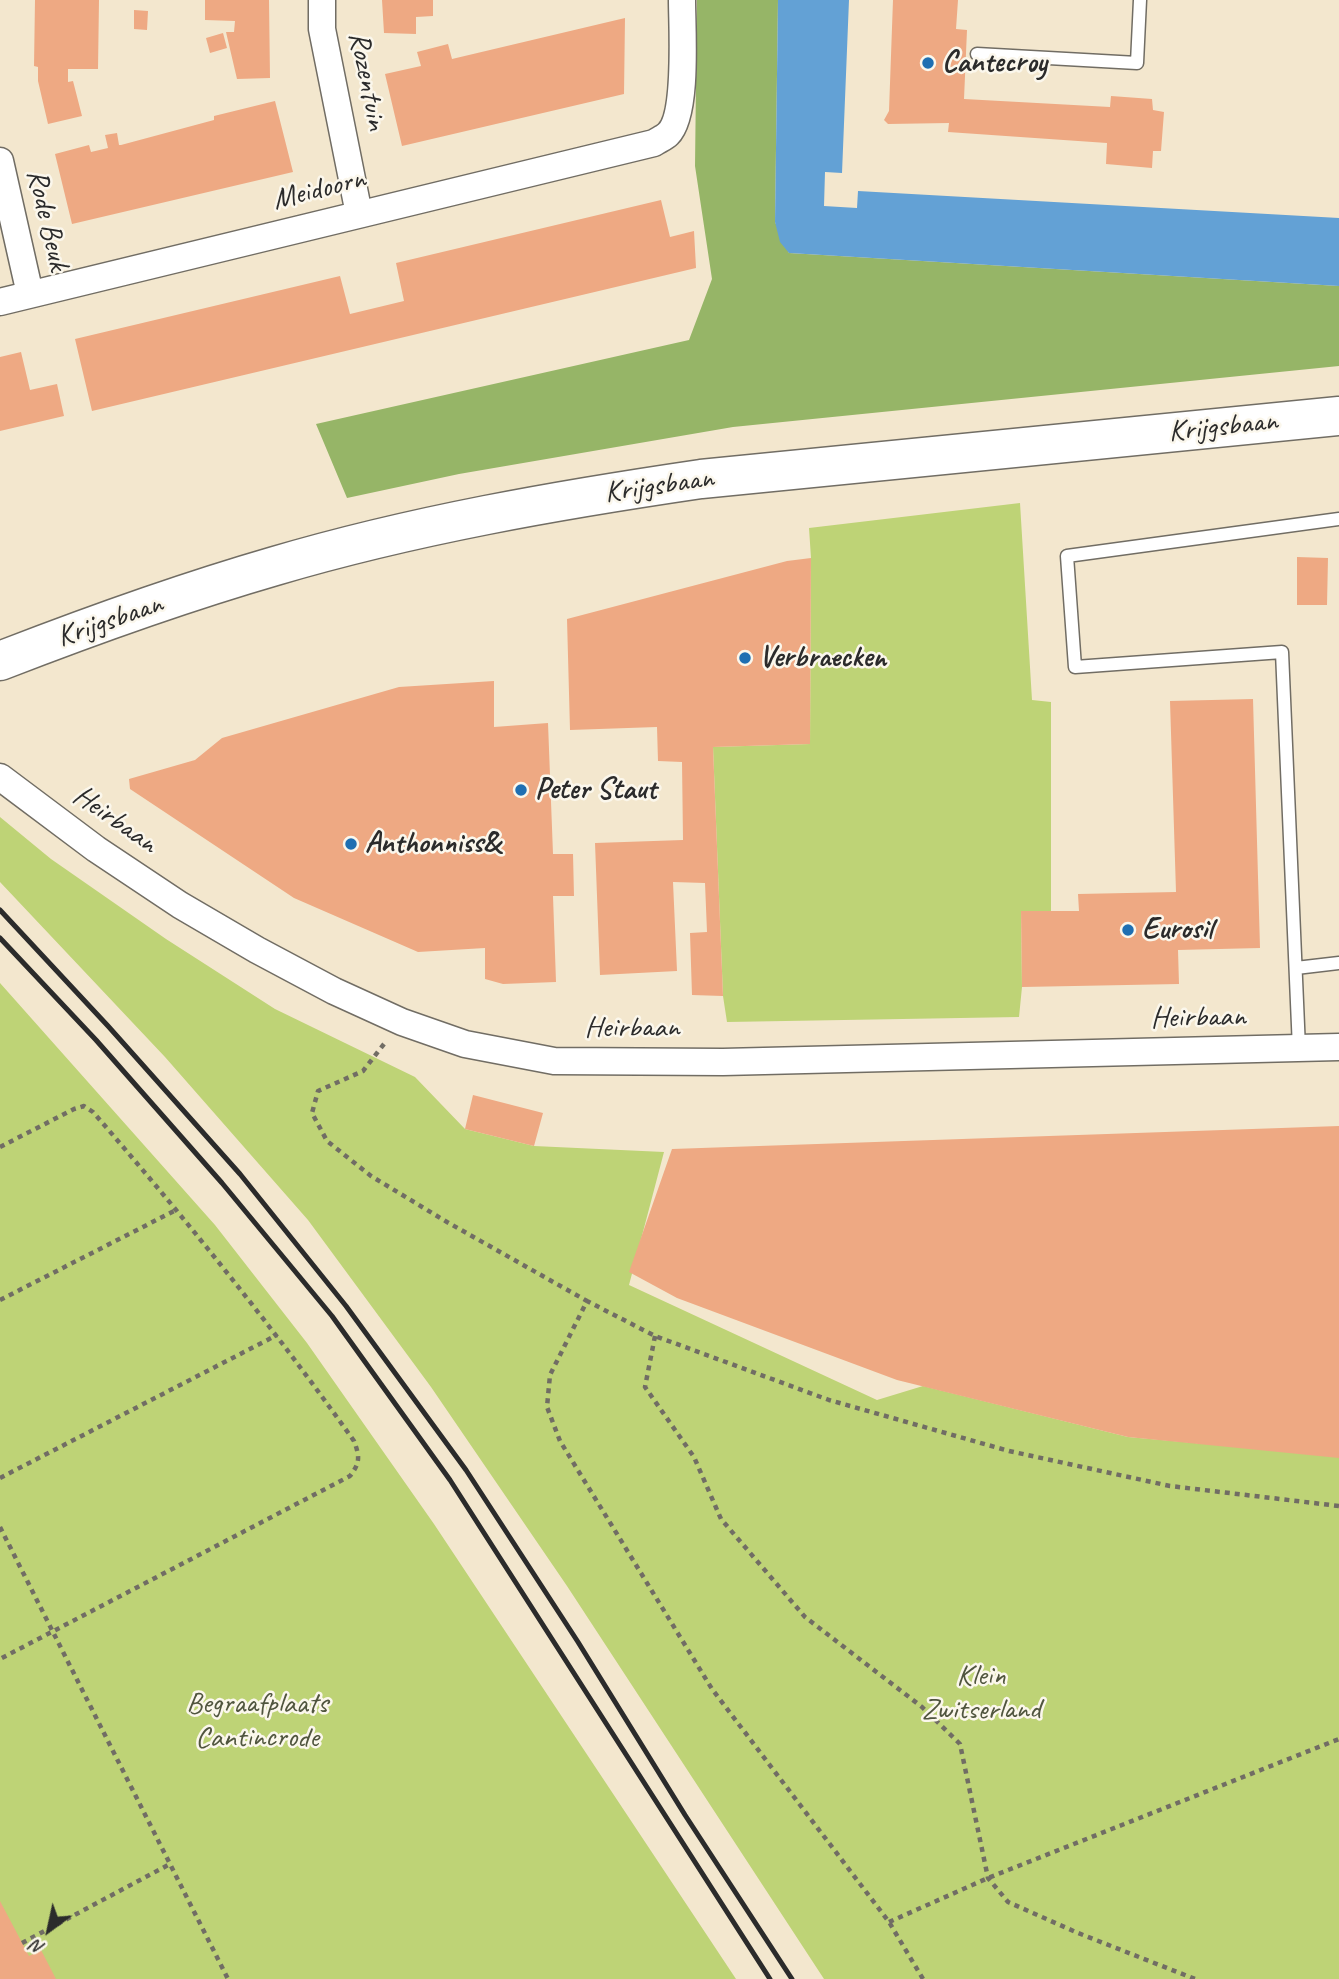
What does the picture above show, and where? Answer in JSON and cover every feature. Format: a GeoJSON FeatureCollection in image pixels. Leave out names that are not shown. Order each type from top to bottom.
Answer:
{"type":"FeatureCollection","features":[{"type":"Feature","properties":{"kind":"main road","name":"Krijgsbaan"},"geometry":{"type":"LineString","coordinates":[[0,662],[137,611],[276,566],[415,531],[605,493],[701,479],[1339,416]]}},
{"type":"Feature","properties":{"kind":"street","name":"Rozentuin"},"geometry":{"type":"LineString","coordinates":[[322,0],[322,29],[359,214]]}},
{"type":"Feature","properties":{"kind":"street","name":"Meidoorn"},"geometry":{"type":"LineString","coordinates":[[0,302],[654,143],[669,134],[677,118],[681,94],[682,0]]}},
{"type":"Feature","properties":{"kind":"street","name":"Rode Beuk"},"geometry":{"type":"LineString","coordinates":[[0,161],[30,294]]}},
{"type":"Feature","properties":{"kind":"street","name":"Heirbaan"},"geometry":{"type":"LineString","coordinates":[[0,777],[96,849],[180,905],[334,991],[402,1021],[465,1044],[554,1061],[723,1062],[1339,1047]]}},
{"type":"Feature","properties":{"kind":"lane"},"geometry":{"type":"LineString","coordinates":[[977,54],[1137,63],[1140,0]]}},
{"type":"Feature","properties":{"kind":"lane"},"geometry":{"type":"LineString","coordinates":[[1298,1049],[1282,652],[1075,667],[1066,556],[1339,519]]}},
{"type":"Feature","properties":{"kind":"lane"},"geometry":{"type":"LineString","coordinates":[[1296,968],[1339,963]]}},
{"type":"Feature","properties":{"kind":"path"},"geometry":{"type":"LineString","coordinates":[[402,1021],[363,1071],[318,1091],[313,1112],[327,1141],[382,1183],[587,1301],[655,1336],[828,1400],[1009,1451],[1170,1486],[1339,1506]]}},
{"type":"Feature","properties":{"kind":"path"},"geometry":{"type":"LineString","coordinates":[[0,1147],[84,1106],[93,1112],[178,1209],[277,1335],[354,1441],[360,1457],[358,1466],[350,1476],[0,1659]]}},
{"type":"Feature","properties":{"kind":"path"},"geometry":{"type":"LineString","coordinates":[[0,1300],[178,1209]]}},
{"type":"Feature","properties":{"kind":"path"},"geometry":{"type":"LineString","coordinates":[[587,1301],[550,1375],[547,1407],[560,1441],[712,1689],[889,1922],[923,1979]]}},
{"type":"Feature","properties":{"kind":"path"},"geometry":{"type":"LineString","coordinates":[[0,1478],[277,1335]]}},
{"type":"Feature","properties":{"kind":"path"},"geometry":{"type":"LineString","coordinates":[[655,1336],[645,1387],[694,1457],[721,1519],[805,1617],[922,1707],[960,1744],[988,1878],[1008,1902],[1195,1979]]}},
{"type":"Feature","properties":{"kind":"path"},"geometry":{"type":"LineString","coordinates":[[0,1527],[228,1979]]}},
{"type":"Feature","properties":{"kind":"path"},"geometry":{"type":"LineString","coordinates":[[889,1922],[988,1878],[1339,1740]]}},
{"type":"Feature","properties":{"kind":"path"},"geometry":{"type":"LineString","coordinates":[[22,1942],[170,1864]]}},
{"type":"Feature","properties":{"kind":"green space"},"geometry":{"type":"Polygon","coordinates":[[[697,0],[778,0],[775,222],[789,253],[1339,286],[1339,366],[733,427],[459,474],[347,498],[316,424],[689,340],[712,279],[695,166],[697,0]]]}},
{"type":"Feature","properties":{"kind":"green space"},"geometry":{"type":"Polygon","coordinates":[[[1020,503],[1032,700],[1051,702],[1051,911],[1021,912],[1022,987],[1019,1017],[727,1022],[723,996],[713,747],[810,744],[809,528],[1020,503]]]}},
{"type":"Feature","properties":{"kind":"green space","name":"Klein Zwitserland"},"geometry":{"type":"Polygon","coordinates":[[[0,817],[51,859],[166,939],[275,1009],[415,1077],[465,1129],[534,1146],[664,1152],[629,1285],[877,1400],[923,1386],[1128,1437],[1339,1456],[1339,1979],[824,1979],[567,1586],[431,1387],[308,1220],[165,1057],[0,882],[0,817]]]}},
{"type":"Feature","properties":{"kind":"green space","name":"Begraafplaats Cantincrode"},"geometry":{"type":"Polygon","coordinates":[[[0,983],[215,1225],[307,1343],[434,1524],[736,1979],[0,1979],[0,983]]]}},
{"type":"Feature","properties":{"kind":"water"},"geometry":{"type":"Polygon","coordinates":[[[778,0],[849,0],[842,173],[825,172],[824,206],[857,208],[858,191],[1339,218],[1339,286],[789,253],[780,242],[775,222],[778,0]]]}},
{"type":"Feature","properties":{"kind":"building"},"geometry":{"type":"Polygon","coordinates":[[[35,0],[99,0],[98,69],[68,69],[68,82],[73,81],[82,116],[48,124],[38,81],[38,67],[34,66],[35,0]]]}},
{"type":"Feature","properties":{"kind":"building"},"geometry":{"type":"Polygon","coordinates":[[[205,0],[269,0],[270,78],[237,79],[226,32],[234,32],[235,21],[205,20],[205,0]]]}},
{"type":"Feature","properties":{"kind":"building"},"geometry":{"type":"Polygon","coordinates":[[[382,0],[433,0],[433,16],[416,17],[416,34],[384,33],[382,0]]]}},
{"type":"Feature","properties":{"kind":"building","name":"Cantecroy"},"geometry":{"type":"Polygon","coordinates":[[[893,0],[958,0],[956,29],[967,30],[964,99],[1110,107],[1111,96],[1152,99],[1153,110],[1164,112],[1161,151],[1153,151],[1152,168],[1106,164],[1107,143],[948,132],[949,123],[888,124],[884,120],[889,111],[893,0]]]}},
{"type":"Feature","properties":{"kind":"building"},"geometry":{"type":"Polygon","coordinates":[[[134,10],[148,11],[147,30],[134,29],[134,10]]]}},
{"type":"Feature","properties":{"kind":"building"},"geometry":{"type":"Polygon","coordinates":[[[625,18],[624,94],[402,146],[385,74],[421,66],[417,52],[448,44],[452,59],[625,18]]]}},
{"type":"Feature","properties":{"kind":"building"},"geometry":{"type":"Polygon","coordinates":[[[223,33],[227,48],[210,53],[206,38],[223,33]]]}},
{"type":"Feature","properties":{"kind":"building"},"geometry":{"type":"Polygon","coordinates":[[[275,101],[293,172],[72,224],[55,154],[89,145],[91,152],[108,148],[105,135],[117,133],[121,145],[214,120],[214,116],[275,101]]]}},
{"type":"Feature","properties":{"kind":"building"},"geometry":{"type":"Polygon","coordinates":[[[661,200],[670,237],[694,231],[696,268],[92,411],[75,339],[340,276],[350,314],[404,301],[396,263],[661,200]]]}},
{"type":"Feature","properties":{"kind":"building"},"geometry":{"type":"Polygon","coordinates":[[[21,352],[30,390],[57,384],[64,416],[0,431],[0,357],[21,352]]]}},
{"type":"Feature","properties":{"kind":"building"},"geometry":{"type":"Polygon","coordinates":[[[1297,557],[1328,558],[1327,605],[1297,605],[1297,557]]]}},
{"type":"Feature","properties":{"kind":"building"},"geometry":{"type":"Polygon","coordinates":[[[811,558],[810,744],[713,747],[723,996],[692,995],[690,933],[707,932],[705,883],[673,882],[677,971],[600,975],[595,843],[683,840],[682,762],[658,761],[657,727],[570,730],[567,619],[787,561],[811,558]]]}},
{"type":"Feature","properties":{"kind":"building","name":"Anthonniss&"},"geometry":{"type":"Polygon","coordinates":[[[494,681],[494,727],[548,723],[553,854],[573,854],[574,896],[553,896],[556,982],[503,984],[485,979],[485,948],[418,952],[294,898],[130,789],[129,779],[195,760],[222,738],[399,687],[494,681]]]}},
{"type":"Feature","properties":{"kind":"building"},"geometry":{"type":"Polygon","coordinates":[[[1253,699],[1260,948],[1178,950],[1179,984],[1022,987],[1021,911],[1079,911],[1078,894],[1176,892],[1170,701],[1253,699]]]}},
{"type":"Feature","properties":{"kind":"building"},"geometry":{"type":"Polygon","coordinates":[[[473,1095],[543,1113],[534,1146],[465,1129],[473,1095]]]}},
{"type":"Feature","properties":{"kind":"building"},"geometry":{"type":"Polygon","coordinates":[[[1339,1126],[1339,1458],[1128,1437],[897,1380],[677,1298],[629,1272],[672,1149],[1339,1126]]]}},
{"type":"Feature","properties":{"kind":"building"},"geometry":{"type":"Polygon","coordinates":[[[0,1901],[29,1956],[41,1950],[56,1979],[0,1979],[0,1901]]]}},
{"type":"Feature","properties":{"kind":"railway"},"geometry":{"type":"LineString","coordinates":[[0,910],[240,1174],[346,1306],[466,1470],[792,1979]]}},
{"type":"Feature","properties":{"kind":"railway"},"geometry":{"type":"LineString","coordinates":[[0,938],[96,1040],[222,1183],[332,1316],[450,1480],[770,1979]]}},
{"type":"Feature","properties":{"kind":"place","name":"Cantecroy"},"geometry":{"type":"Point","coordinates":[928,63]}},
{"type":"Feature","properties":{"kind":"place","name":"Verbraecken"},"geometry":{"type":"Point","coordinates":[745,658]}},
{"type":"Feature","properties":{"kind":"place","name":"Peter Staut"},"geometry":{"type":"Point","coordinates":[521,790]}},
{"type":"Feature","properties":{"kind":"place","name":"Anthonniss&"},"geometry":{"type":"Point","coordinates":[351,844]}},
{"type":"Feature","properties":{"kind":"place","name":"Eurosil"},"geometry":{"type":"Point","coordinates":[1128,930]}}]}
